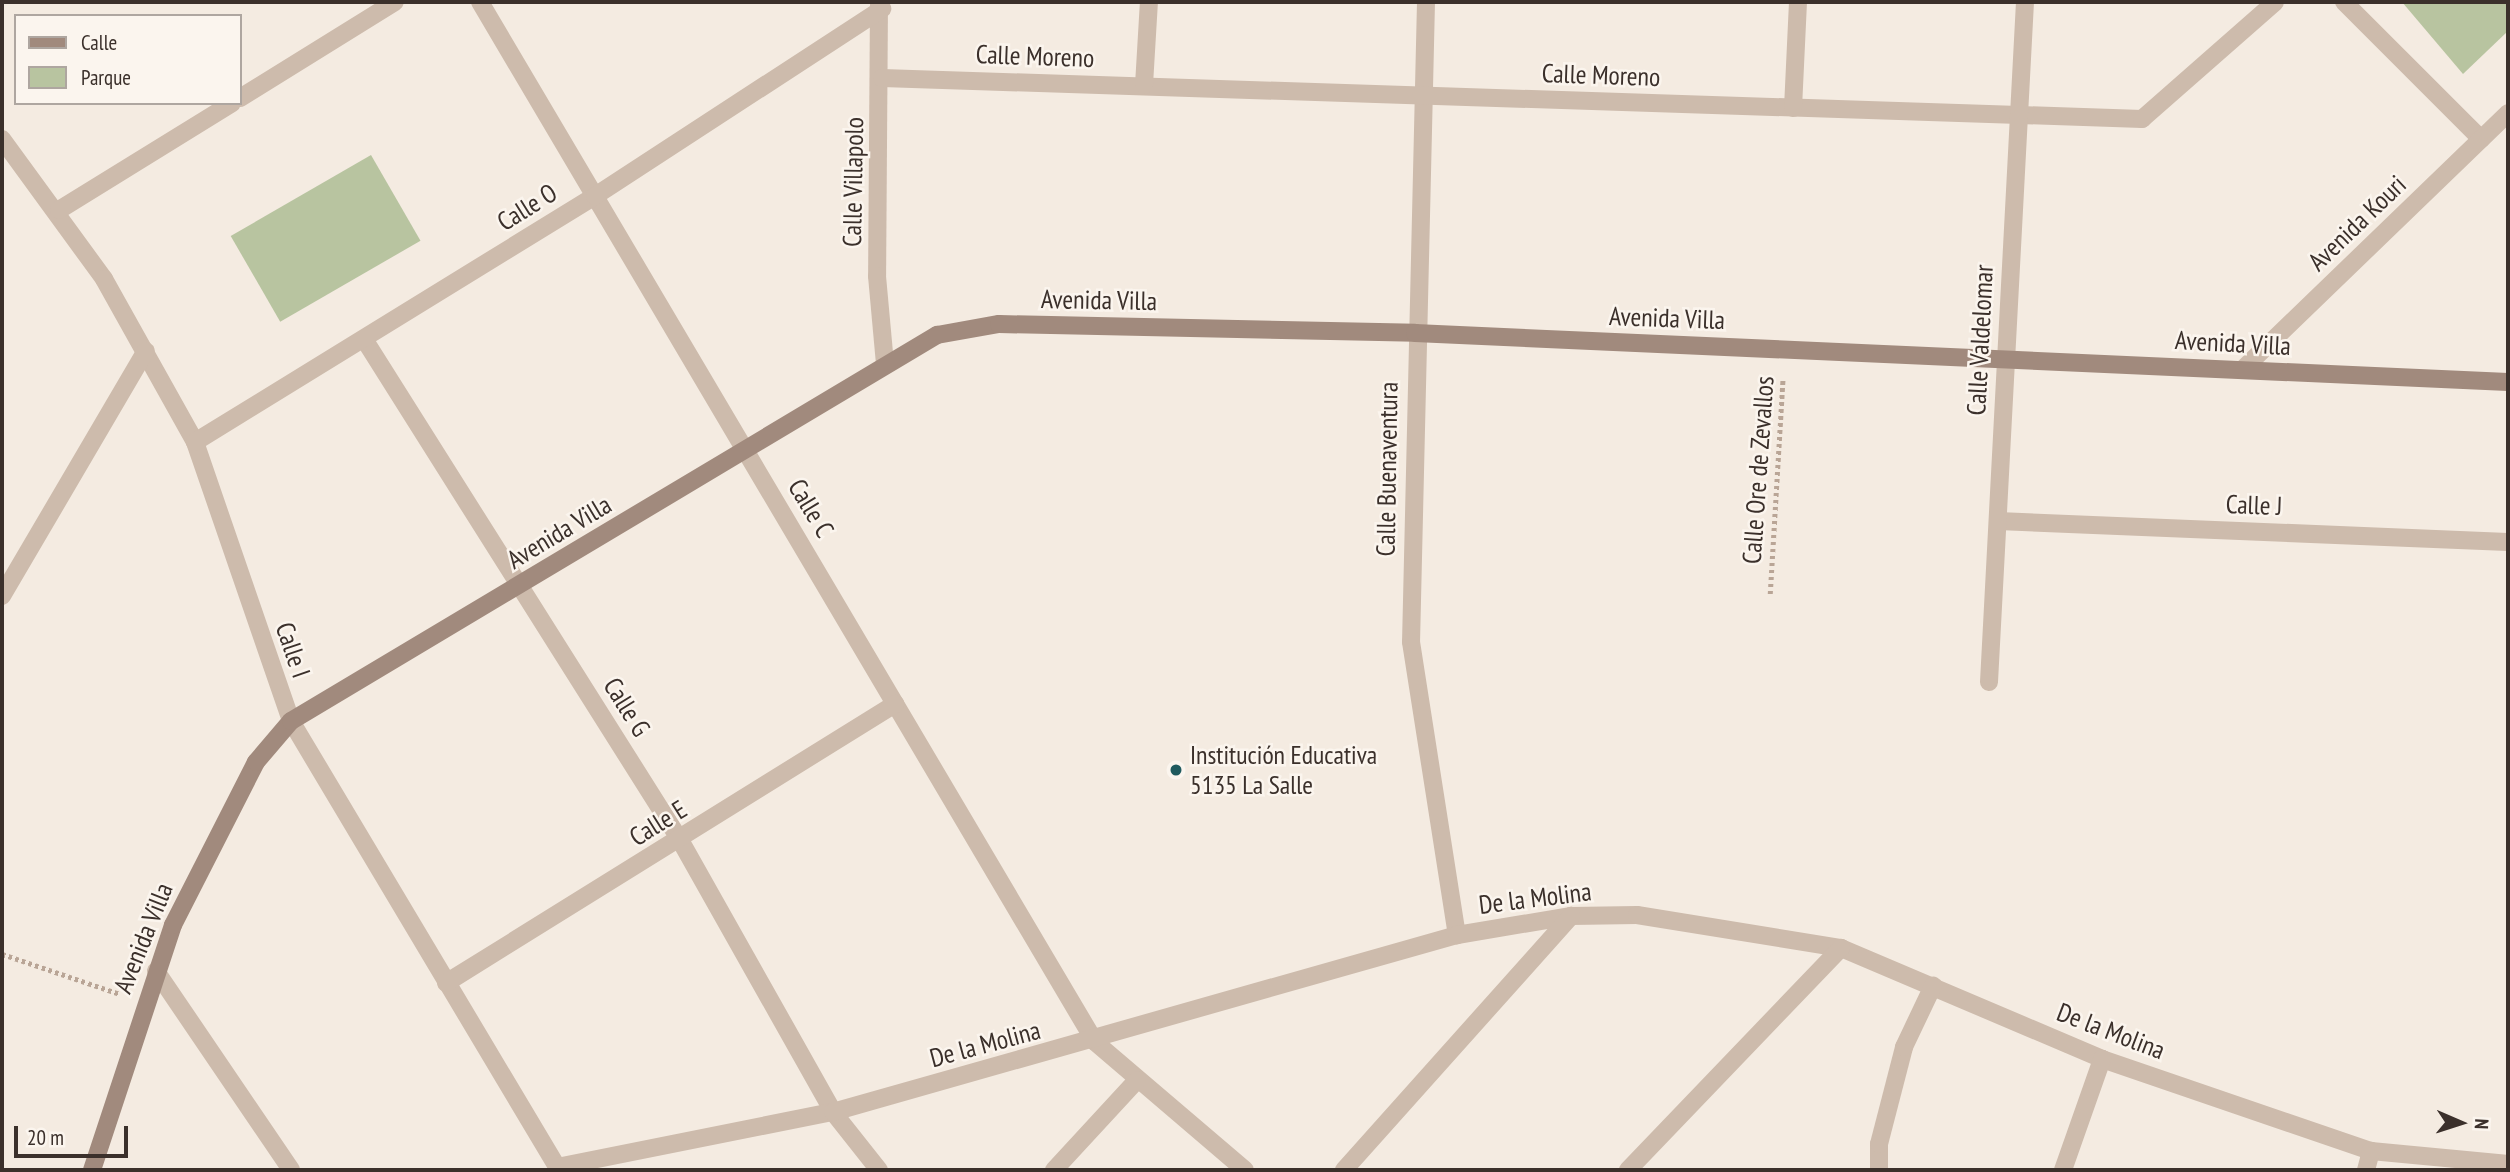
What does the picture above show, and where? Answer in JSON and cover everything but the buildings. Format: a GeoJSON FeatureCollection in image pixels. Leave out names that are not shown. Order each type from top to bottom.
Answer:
{"type":"FeatureCollection","features":[{"type":"Feature","properties":{"kind":"street"},"geometry":{"type":"LineString","coordinates":[[242,97],[395,2]]}},
{"type":"Feature","properties":{"kind":"street","name":"Calle C"},"geometry":{"type":"LineString","coordinates":[[481,2],[1095,1042],[1245,1170]]}},
{"type":"Feature","properties":{"kind":"street"},"geometry":{"type":"LineString","coordinates":[[1144,85],[1149,2]]}},
{"type":"Feature","properties":{"kind":"street","name":"Calle Buenaventura"},"geometry":{"type":"LineString","coordinates":[[1426,2],[1415,333],[1411,642],[1457,934]]}},
{"type":"Feature","properties":{"kind":"street"},"geometry":{"type":"LineString","coordinates":[[1793,108],[1798,2]]}},
{"type":"Feature","properties":{"kind":"street","name":"Calle Valdelomar"},"geometry":{"type":"LineString","coordinates":[[1989,682],[2025,2]]}},
{"type":"Feature","properties":{"kind":"street","name":"Calle Moreno"},"geometry":{"type":"LineString","coordinates":[[882,78],[2142,119],[2275,2]]}},
{"type":"Feature","properties":{"kind":"street"},"geometry":{"type":"LineString","coordinates":[[2344,2],[2481,139]]}},
{"type":"Feature","properties":{"kind":"street","name":"Calle O"},"geometry":{"type":"LineString","coordinates":[[195,442],[595,196],[881,5]]}},
{"type":"Feature","properties":{"kind":"street","name":"Calle Villapolo"},"geometry":{"type":"LineString","coordinates":[[881,5],[877,276],[885,363]]}},
{"type":"Feature","properties":{"kind":"street"},"geometry":{"type":"LineString","coordinates":[[59,211],[229,105]]}},
{"type":"Feature","properties":{"kind":"street","name":"Avenida Kouri"},"geometry":{"type":"LineString","coordinates":[[2242,370],[2508,113]]}},
{"type":"Feature","properties":{"kind":"street","name":"Calle I"},"geometry":{"type":"LineString","coordinates":[[2,139],[59,211],[146,351],[195,442],[291,721],[558,1169]]}},
{"type":"Feature","properties":{"kind":"street","name":"Avenida Villa"},"geometry":{"type":"LineString","coordinates":[[92,1170],[156,971],[256,762],[291,721],[520,586],[885,363],[937,335],[999,324],[1415,333],[2508,382]]}},
{"type":"Feature","properties":{"kind":"street","name":"Calle G"},"geometry":{"type":"LineString","coordinates":[[364,339],[680,840],[833,1112],[879,1170]]}},
{"type":"Feature","properties":{"kind":"street"},"geometry":{"type":"LineString","coordinates":[[2,596],[7,572],[146,351]]}},
{"type":"Feature","properties":{"kind":"street","name":"Calle J"},"geometry":{"type":"LineString","coordinates":[[1998,521],[2508,542]]}},
{"type":"Feature","properties":{"kind":"street","name":"Calle E"},"geometry":{"type":"LineString","coordinates":[[446,983],[895,704]]}},
{"type":"Feature","properties":{"kind":"street","name":"De la Molina"},"geometry":{"type":"LineString","coordinates":[[558,1169],[833,1112],[1095,1042],[1457,934],[1571,916],[1637,915],[1841,948],[2102,1059],[2371,1151],[2508,1164]]}},
{"type":"Feature","properties":{"kind":"street"},"geometry":{"type":"LineString","coordinates":[[1345,1170],[1571,916]]}},
{"type":"Feature","properties":{"kind":"street"},"geometry":{"type":"LineString","coordinates":[[1628,1170],[1841,948]]}},
{"type":"Feature","properties":{"kind":"street"},"geometry":{"type":"LineString","coordinates":[[156,971],[291,1170]]}},
{"type":"Feature","properties":{"kind":"street"},"geometry":{"type":"LineString","coordinates":[[1879,1170],[1879,1143],[1904,1047],[1933,986]]}},
{"type":"Feature","properties":{"kind":"street"},"geometry":{"type":"LineString","coordinates":[[2063,1170],[2102,1059]]}},
{"type":"Feature","properties":{"kind":"street"},"geometry":{"type":"LineString","coordinates":[[1054,1170],[1137,1080]]}},
{"type":"Feature","properties":{"kind":"street"},"geometry":{"type":"LineString","coordinates":[[2366,1170],[2371,1151]]}},
{"type":"Feature","properties":{"kind":"path","name":"Calle Ore de Zevallos"},"geometry":{"type":"LineString","coordinates":[[1770,594],[1785,349]]}},
{"type":"Feature","properties":{"kind":"path"},"geometry":{"type":"LineString","coordinates":[[2,954],[145,1002]]}},
{"type":"Feature","properties":{"kind":"green space"},"geometry":{"type":"Polygon","coordinates":[[[2402,2],[2508,2],[2508,31],[2463,74],[2402,2]]]}},
{"type":"Feature","properties":{"kind":"green space"},"geometry":{"type":"Polygon","coordinates":[[[371,155],[420,241],[280,322],[231,236],[371,155]]]}},
{"type":"Feature","properties":{"kind":"place","name":"Institución Educativa 5135 La Salle"},"geometry":{"type":"Point","coordinates":[1176,770]}}]}
